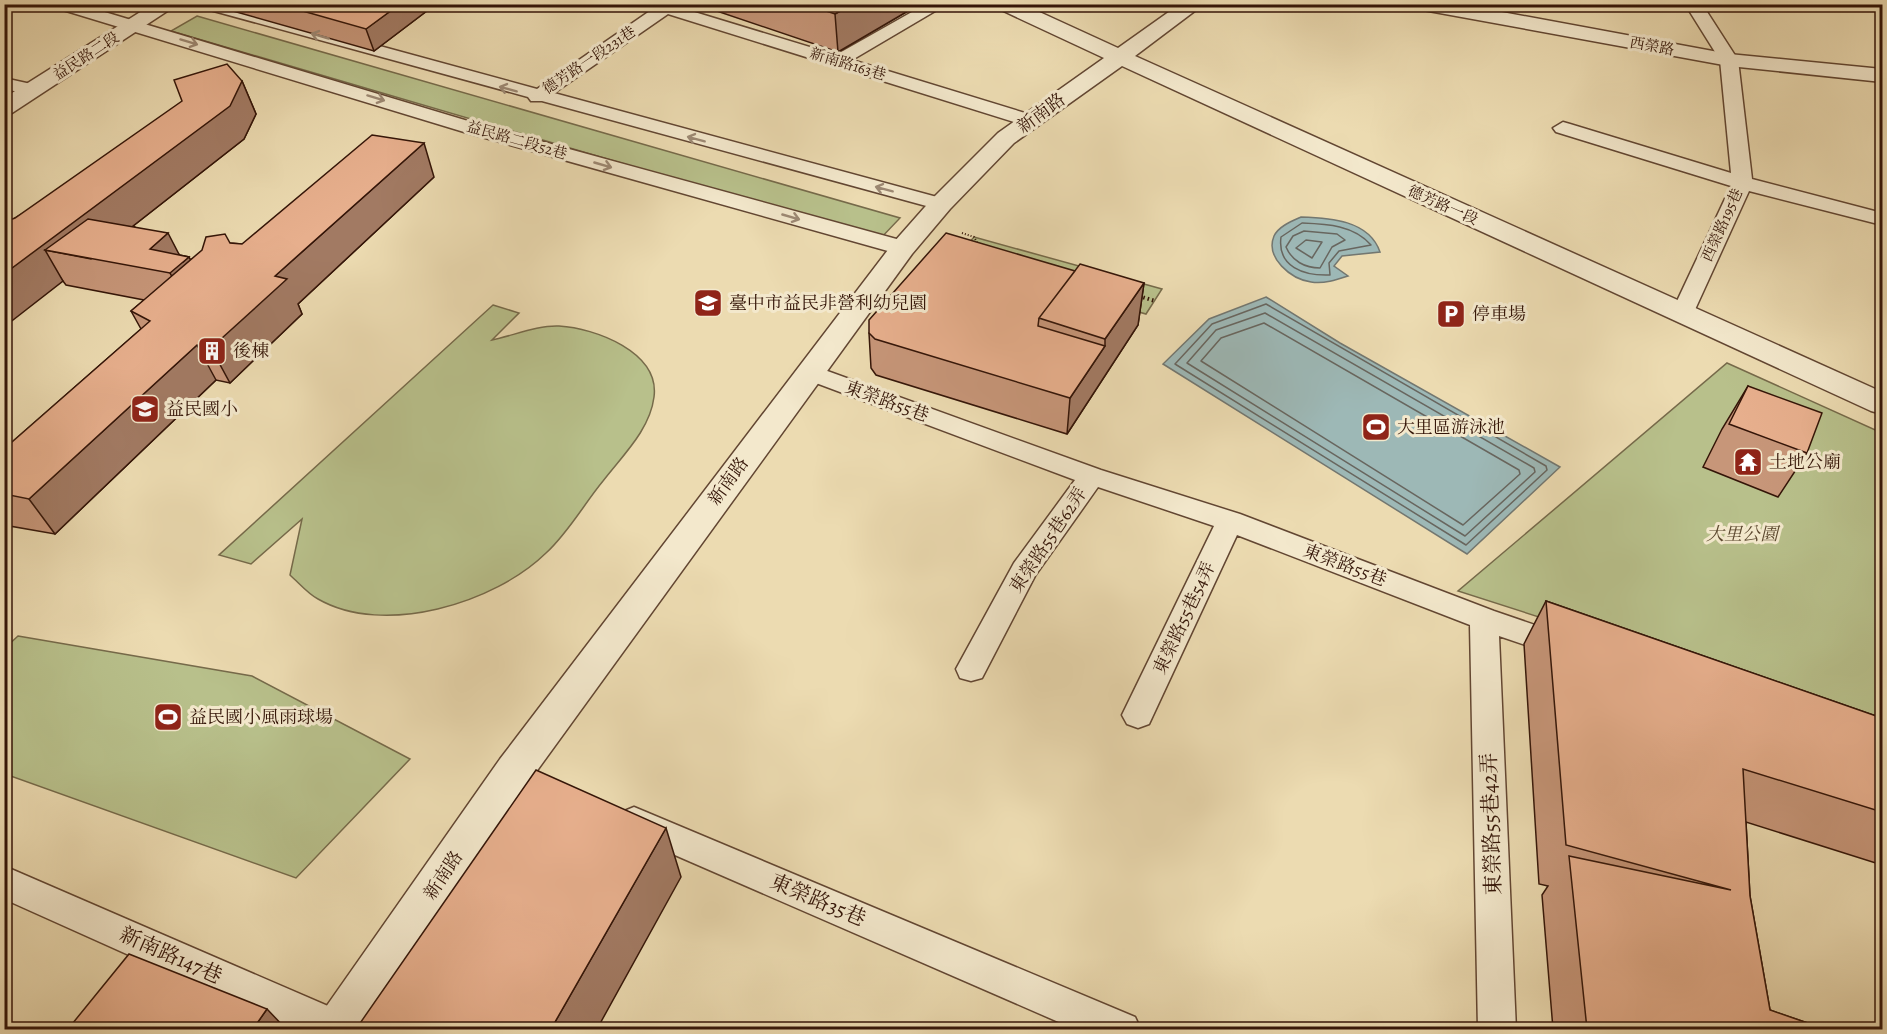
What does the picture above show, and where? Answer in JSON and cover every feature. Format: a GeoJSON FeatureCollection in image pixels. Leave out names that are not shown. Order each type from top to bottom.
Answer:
{"type":"FeatureCollection","features":[{"type":"Feature","properties":{"kind":"street","name":"益民路二段"},"geometry":{"type":"LineString","coordinates":[[4,108],[168,4]]}},
{"type":"Feature","properties":{"kind":"street","name":"德芳路一段"},"geometry":{"type":"LineString","coordinates":[[1004,4],[1118,58],[1882,404]]}},
{"type":"Feature","properties":{"kind":"street","name":"新南路"},"geometry":{"type":"LineString","coordinates":[[337,1029],[514,771],[808,372],[903,248],[941,204],[1006,138],[1194,4]]}},
{"type":"Feature","properties":{"kind":"street","name":"西榮路"},"geometry":{"type":"LineString","coordinates":[[1423,4],[1729,60],[1882,76]]}},
{"type":"Feature","properties":{"kind":"lane","name":"益民路二段52巷"},"geometry":{"type":"LineString","coordinates":[[58,4],[471,128],[903,248]]}},
{"type":"Feature","properties":{"kind":"lane"},"geometry":{"type":"LineString","coordinates":[[205,4],[537,97],[941,204]]}},
{"type":"Feature","properties":{"kind":"lane"},"geometry":{"type":"LineString","coordinates":[[838,61],[939,4]]}},
{"type":"Feature","properties":{"kind":"lane"},"geometry":{"type":"LineString","coordinates":[[1693,4],[1729,60]]}},
{"type":"Feature","properties":{"kind":"lane","name":"新南路163巷"},"geometry":{"type":"LineString","coordinates":[[669,6],[1030,121]]}},
{"type":"Feature","properties":{"kind":"lane","name":"德芳路一段231巷"},"geometry":{"type":"LineString","coordinates":[[537,97],[669,6]]}},
{"type":"Feature","properties":{"kind":"lane"},"geometry":{"type":"LineString","coordinates":[[370,50],[389,37]]}},
{"type":"Feature","properties":{"kind":"lane","name":"西榮路195巷"},"geometry":{"type":"LineString","coordinates":[[1682,314],[1742,183],[1729,60]]}},
{"type":"Feature","properties":{"kind":"lane"},"geometry":{"type":"LineString","coordinates":[[4,83],[34,90]]}},
{"type":"Feature","properties":{"kind":"lane"},"geometry":{"type":"LineString","coordinates":[[1563,128],[1742,183],[1882,219]]}},
{"type":"Feature","properties":{"kind":"lane","name":"東榮路55巷"},"geometry":{"type":"LineString","coordinates":[[808,372],[1092,476],[1230,521],[1484,619],[1584,653]]}},
{"type":"Feature","properties":{"kind":"lane","name":"東榮路55巷62弄"},"geometry":{"type":"LineString","coordinates":[[971,669],[1024,570],[1092,476]]}},
{"type":"Feature","properties":{"kind":"lane","name":"東榮路55巷54弄"},"geometry":{"type":"LineString","coordinates":[[1138,715],[1230,521]]}},
{"type":"Feature","properties":{"kind":"lane","name":"東榮路55巷42弄"},"geometry":{"type":"LineString","coordinates":[[1484,619],[1497,1029]]}},
{"type":"Feature","properties":{"kind":"lane"},"geometry":{"type":"LineString","coordinates":[[514,771],[547,785]]}},
{"type":"Feature","properties":{"kind":"lane","name":"東榮路35巷"},"geometry":{"type":"LineString","coordinates":[[601,808],[1122,1029]]}},
{"type":"Feature","properties":{"kind":"lane","name":"新南路147巷"},"geometry":{"type":"LineString","coordinates":[[4,882],[337,1029]]}},
{"type":"Feature","properties":{"kind":"path"},"geometry":{"type":"LineString","coordinates":[[974,237],[983,253]]}},
{"type":"Feature","properties":{"kind":"path"},"geometry":{"type":"LineString","coordinates":[[1132,294],[1155,300]]}},
{"type":"Feature","properties":{"kind":"green space"},"geometry":{"type":"Polygon","coordinates":[[[197,16],[900,218],[880,239],[171,31],[197,16]]]}},
{"type":"Feature","properties":{"kind":"green space"},"geometry":{"type":"Polygon","coordinates":[[[974,237],[1162,289],[1146,314],[955,259],[974,237]]]}},
{"type":"Feature","properties":{"kind":"green space"},"geometry":{"type":"Polygon","coordinates":[[[493,305],[519,313],[492,340],[551,326],[590,332],[622,345],[636,355],[647,367],[653,381],[654,397],[647,421],[641,431],[569,527],[546,553],[524,571],[498,587],[469,600],[438,609],[406,614],[374,615],[345,610],[318,599],[290,575],[302,519],[251,564],[219,555],[493,305]]]}},
{"type":"Feature","properties":{"kind":"green space","name":"大里公園"},"geometry":{"type":"Polygon","coordinates":[[[1727,363],[1882,433],[1882,727],[1458,591],[1727,363]]]}},
{"type":"Feature","properties":{"kind":"green space","name":"益民國小風雨球場"},"geometry":{"type":"Polygon","coordinates":[[[18,636],[252,676],[410,759],[296,878],[5,774],[5,648],[18,636]]]}},
{"type":"Feature","properties":{"kind":"water"},"geometry":{"type":"Polygon","coordinates":[[[1301,217],[1336,220],[1358,227],[1375,241],[1380,252],[1342,256],[1334,266],[1348,276],[1339,279],[1316,282],[1296,277],[1276,259],[1272,244],[1279,229],[1301,217]]]}},
{"type":"Feature","properties":{"kind":"water","name":"大里區游泳池"},"geometry":{"type":"Polygon","coordinates":[[[1266,297],[1340,343],[1560,467],[1467,554],[1163,364],[1209,319],[1266,297]]]}},
{"type":"Feature","properties":{"kind":"building"},"geometry":{"type":"Polygon","coordinates":[[[278,4],[400,4],[366,29],[278,4]]]}},
{"type":"Feature","properties":{"kind":"building"},"geometry":{"type":"Polygon","coordinates":[[[805,4],[853,4],[835,14],[805,4]]]}},
{"type":"Feature","properties":{"kind":"building"},"geometry":{"type":"Polygon","coordinates":[[[227,64],[242,81],[230,106],[4,274],[4,222],[15,218],[182,101],[174,80],[227,64]]]}},
{"type":"Feature","properties":{"kind":"building"},"geometry":{"type":"Polygon","coordinates":[[[372,135],[424,143],[275,276],[287,279],[211,348],[197,345],[29,499],[4,494],[4,449],[150,321],[131,311],[202,250],[206,237],[225,234],[230,243],[242,244],[372,135]]]}},
{"type":"Feature","properties":{"kind":"building"},"geometry":{"type":"Polygon","coordinates":[[[88,219],[168,233],[150,249],[189,257],[170,273],[45,250],[88,219]]]}},
{"type":"Feature","properties":{"kind":"building"},"geometry":{"type":"Polygon","coordinates":[[[946,233],[1075,271],[1039,318],[1038,326],[1105,346],[1070,398],[875,339],[869,333],[869,320],[946,233]]]}},
{"type":"Feature","properties":{"kind":"building"},"geometry":{"type":"Polygon","coordinates":[[[1080,264],[1144,283],[1105,339],[1039,318],[1080,264]]]}},
{"type":"Feature","properties":{"kind":"building"},"geometry":{"type":"Polygon","coordinates":[[[1748,386],[1822,413],[1807,453],[1729,424],[1748,386]]]}},
{"type":"Feature","properties":{"kind":"building"},"geometry":{"type":"Polygon","coordinates":[[[1546,601],[1882,718],[1882,812],[1743,769],[1750,896],[1770,1010],[1825,1029],[1587,1029],[1569,856],[1731,890],[1566,845],[1546,601]]]}},
{"type":"Feature","properties":{"kind":"building"},"geometry":{"type":"Polygon","coordinates":[[[536,770],[666,828],[551,1029],[356,1029],[536,770]]]}},
{"type":"Feature","properties":{"kind":"building"},"geometry":{"type":"Polygon","coordinates":[[[129,954],[267,1009],[253,1029],[68,1029],[129,954]]]}},
{"type":"Feature","properties":{"kind":"place","name":"臺中市益民非營利幼兒園"},"geometry":{"type":"Point","coordinates":[708,303]}},
{"type":"Feature","properties":{"kind":"place","name":"停車場"},"geometry":{"type":"Point","coordinates":[1451,314]}},
{"type":"Feature","properties":{"kind":"place","name":"後棟"},"geometry":{"type":"Point","coordinates":[212,351]}},
{"type":"Feature","properties":{"kind":"place","name":"益民國小"},"geometry":{"type":"Point","coordinates":[145,409]}},
{"type":"Feature","properties":{"kind":"place","name":"大里區游泳池"},"geometry":{"type":"Point","coordinates":[1376,427]}},
{"type":"Feature","properties":{"kind":"place","name":"土地公廟"},"geometry":{"type":"Point","coordinates":[1748,462]}},
{"type":"Feature","properties":{"kind":"place","name":"益民國小風雨球場"},"geometry":{"type":"Point","coordinates":[168,717]}}]}
